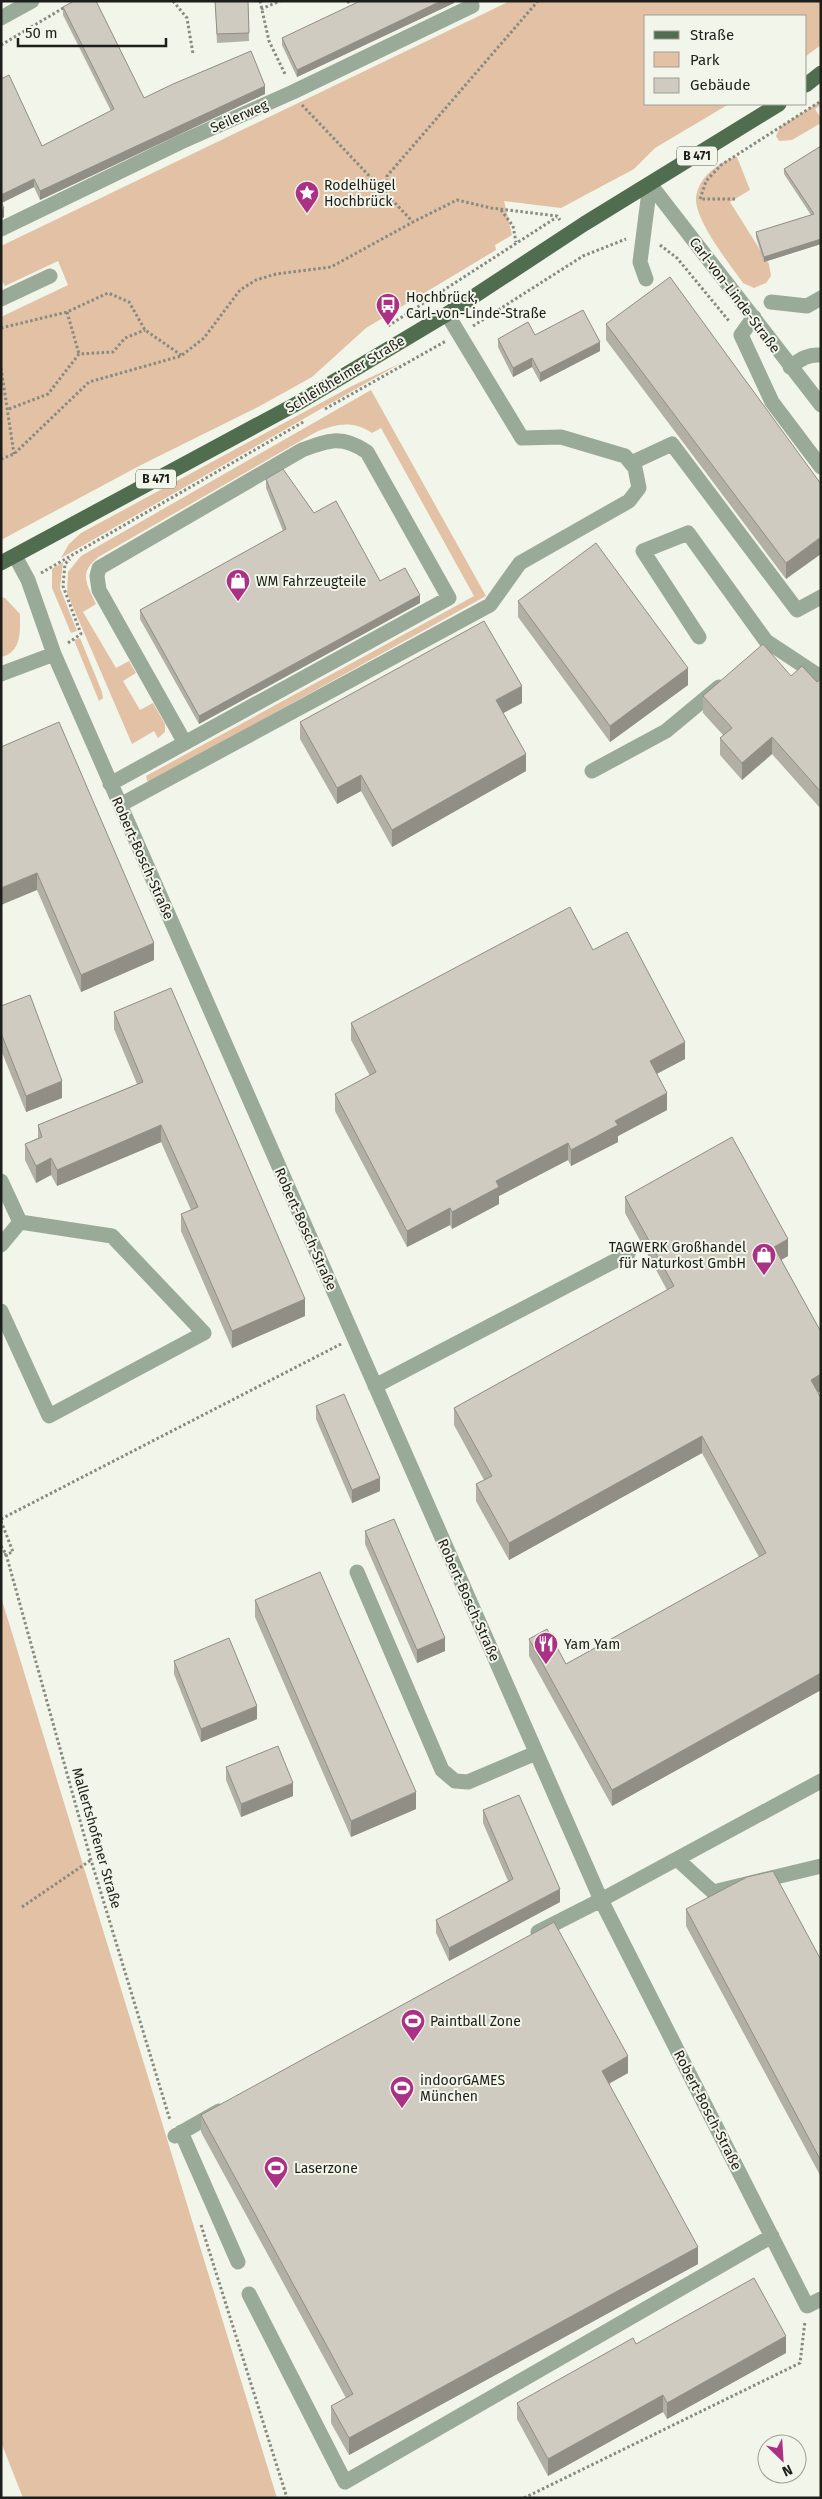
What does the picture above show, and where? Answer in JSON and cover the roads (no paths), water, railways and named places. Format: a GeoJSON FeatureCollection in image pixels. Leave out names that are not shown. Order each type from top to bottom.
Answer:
{"type":"FeatureCollection","features":[{"type":"Feature","properties":{"kind":"main road"},"geometry":{"type":"LineString","coordinates":[[807,84],[821,73]]}},
{"type":"Feature","properties":{"kind":"main road","name":"Schleißheimer Straße"},"geometry":{"type":"LineString","coordinates":[[1,563],[298,403],[447,314],[569,234],[778,105]]}},
{"type":"Feature","properties":{"kind":"street"},"geometry":{"type":"LineString","coordinates":[[1,18],[32,1]]}},
{"type":"Feature","properties":{"kind":"street","name":"Seilerweg"},"geometry":{"type":"LineString","coordinates":[[1,229],[181,142],[293,92],[472,6],[471,1]]}},
{"type":"Feature","properties":{"kind":"street"},"geometry":{"type":"LineString","coordinates":[[646,279],[640,262],[650,184]]}},
{"type":"Feature","properties":{"kind":"street","name":"Carl-von-Linde-Straße"},"geometry":{"type":"LineString","coordinates":[[650,184],[821,406]]}},
{"type":"Feature","properties":{"kind":"street"},"geometry":{"type":"LineString","coordinates":[[1,299],[50,276]]}},
{"type":"Feature","properties":{"kind":"street"},"geometry":{"type":"LineString","coordinates":[[771,302],[807,306],[821,298]]}},
{"type":"Feature","properties":{"kind":"street"},"geometry":{"type":"LineString","coordinates":[[120,805],[490,605],[520,563],[629,501],[638,488],[635,468],[625,456],[560,438],[522,438],[447,314]]}},
{"type":"Feature","properties":{"kind":"street"},"geometry":{"type":"LineString","coordinates":[[754,317],[741,335],[772,402],[821,467]]}},
{"type":"Feature","properties":{"kind":"street"},"geometry":{"type":"LineString","coordinates":[[790,367],[804,357],[812,354],[821,355]]}},
{"type":"Feature","properties":{"kind":"street"},"geometry":{"type":"LineString","coordinates":[[110,784],[185,743],[449,598],[368,452],[353,442],[337,440],[302,450],[99,568],[97,576],[99,590],[185,743]]}},
{"type":"Feature","properties":{"kind":"street"},"geometry":{"type":"LineString","coordinates":[[631,463],[672,444],[797,610],[821,597]]}},
{"type":"Feature","properties":{"kind":"street"},"geometry":{"type":"LineString","coordinates":[[699,637],[643,551],[688,533],[769,643],[819,676],[821,674]]}},
{"type":"Feature","properties":{"kind":"street","name":"Robert-Bosch-Straße"},"geometry":{"type":"LineString","coordinates":[[15,556],[28,580],[54,654],[110,784],[601,1900],[807,2306],[821,2298]]}},
{"type":"Feature","properties":{"kind":"street"},"geometry":{"type":"LineString","coordinates":[[754,656],[769,643]]}},
{"type":"Feature","properties":{"kind":"street"},"geometry":{"type":"LineString","coordinates":[[1,674],[54,654]]}},
{"type":"Feature","properties":{"kind":"street"},"geometry":{"type":"LineString","coordinates":[[592,771],[666,731],[732,675]]}},
{"type":"Feature","properties":{"kind":"street"},"geometry":{"type":"LineString","coordinates":[[1,1181],[20,1222]]}},
{"type":"Feature","properties":{"kind":"street"},"geometry":{"type":"LineString","coordinates":[[1,1245],[20,1222]]}},
{"type":"Feature","properties":{"kind":"street"},"geometry":{"type":"LineString","coordinates":[[1,1311],[49,1416],[204,1333],[112,1236],[20,1222]]}},
{"type":"Feature","properties":{"kind":"street"},"geometry":{"type":"LineString","coordinates":[[375,1386],[628,1254]]}},
{"type":"Feature","properties":{"kind":"street"},"geometry":{"type":"LineString","coordinates":[[357,1572],[442,1770],[455,1781],[468,1782],[536,1753]]}},
{"type":"Feature","properties":{"kind":"street"},"geometry":{"type":"LineString","coordinates":[[523,1940],[821,1781]]}},
{"type":"Feature","properties":{"kind":"street"},"geometry":{"type":"LineString","coordinates":[[677,1859],[713,1892],[821,1866]]}},
{"type":"Feature","properties":{"kind":"street"},"geometry":{"type":"LineString","coordinates":[[232,2103],[178,2134],[238,2262]]}},
{"type":"Feature","properties":{"kind":"street"},"geometry":{"type":"LineString","coordinates":[[249,2294],[345,2482],[772,2236]]}},
{"type":"Feature","properties":{"kind":"place","name":"Rodelhügel Hochbrück"},"geometry":{"type":"Point","coordinates":[307,214]}},
{"type":"Feature","properties":{"kind":"place","name":"Hochbrück, Carl-von-Linde-Straße"},"geometry":{"type":"Point","coordinates":[388,326]}},
{"type":"Feature","properties":{"kind":"place","name":"WM Fahrzeugteile"},"geometry":{"type":"Point","coordinates":[238,602]}},
{"type":"Feature","properties":{"kind":"place","name":"TAGWERK Großhandel für Naturkost GmbH"},"geometry":{"type":"Point","coordinates":[764,1276]}},
{"type":"Feature","properties":{"kind":"place","name":"Yam Yam"},"geometry":{"type":"Point","coordinates":[546,1665]}},
{"type":"Feature","properties":{"kind":"place","name":"Paintball Zone"},"geometry":{"type":"Point","coordinates":[413,2042]}},
{"type":"Feature","properties":{"kind":"place","name":"indoorGAMES München"},"geometry":{"type":"Point","coordinates":[402,2109]}},
{"type":"Feature","properties":{"kind":"place","name":"Laserzone"},"geometry":{"type":"Point","coordinates":[276,2189]}}]}
